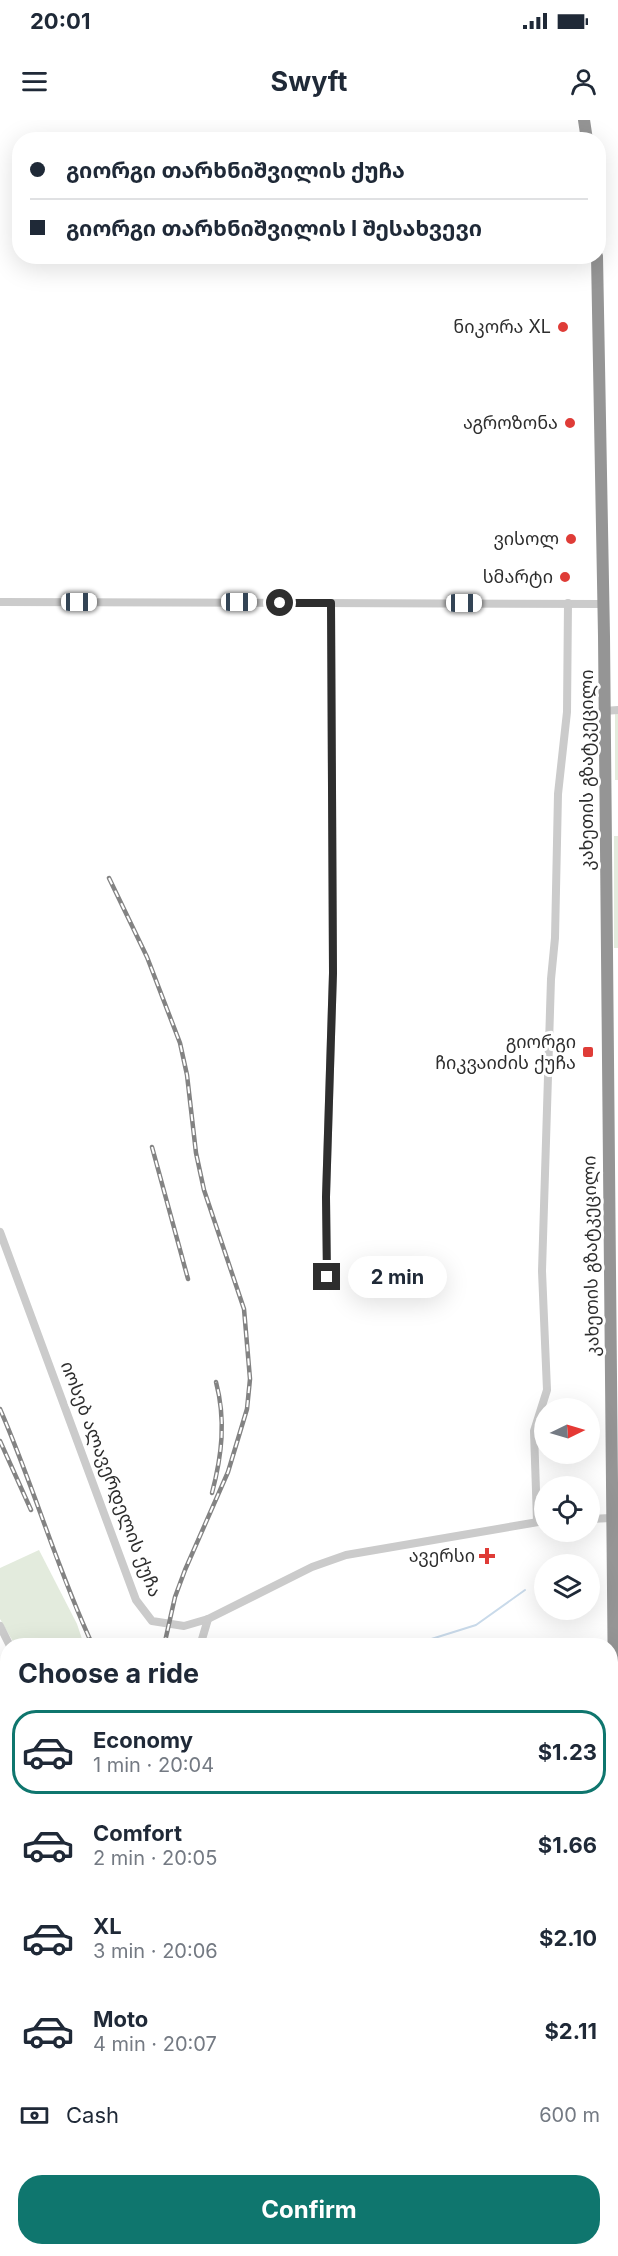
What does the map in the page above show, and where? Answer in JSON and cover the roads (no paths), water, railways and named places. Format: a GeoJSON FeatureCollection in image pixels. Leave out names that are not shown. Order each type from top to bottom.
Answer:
{"type":"FeatureCollection","features":[{"type":"Feature","properties":{"kind":"highway","name":"კახეთის გზატკეცილი"},"geometry":{"type":"LineString","coordinates":[[597,264],[613,1133],[612,1638]]}},
{"type":"Feature","properties":{"kind":"street"},"geometry":{"type":"LineString","coordinates":[[0,602],[603,604]]}},
{"type":"Feature","properties":{"kind":"street"},"geometry":{"type":"LineString","coordinates":[[327,1277],[326,1197],[333,973],[331,603]]}},
{"type":"Feature","properties":{"kind":"street"},"geometry":{"type":"LineString","coordinates":[[538,1476],[534,1431],[547,1390],[542,1271],[551,990],[555,938],[558,794],[567,712],[568,603]]}},
{"type":"Feature","properties":{"kind":"street"},"geometry":{"type":"LineString","coordinates":[[604,711],[618,710]]}},
{"type":"Feature","properties":{"kind":"street","name":"იოსებ ალავერდელის ქუჩა"},"geometry":{"type":"LineString","coordinates":[[0,1232],[136,1600],[152,1620],[184,1626],[208,1619],[312,1567],[346,1555],[534,1522]]}},
{"type":"Feature","properties":{"kind":"street"},"geometry":{"type":"LineString","coordinates":[[600,1519],[611,1518]]}},
{"type":"Feature","properties":{"kind":"street"},"geometry":{"type":"LineString","coordinates":[[202,1638],[208,1619]]}},
{"type":"Feature","properties":{"kind":"waterway"},"geometry":{"type":"LineString","coordinates":[[435,1638],[476,1625],[525,1590]]}},
{"type":"Feature","properties":{"kind":"railway"},"geometry":{"type":"LineString","coordinates":[[109,878],[147,957],[180,1043],[187,1075],[196,1153],[204,1190],[244,1309],[250,1379],[247,1409],[228,1472],[185,1570],[175,1597],[166,1638]]}},
{"type":"Feature","properties":{"kind":"railway"},"geometry":{"type":"LineString","coordinates":[[152,1147],[188,1279]]}},
{"type":"Feature","properties":{"kind":"railway"},"geometry":{"type":"LineString","coordinates":[[212,1493],[222,1438],[221,1410],[216,1382]]}},
{"type":"Feature","properties":{"kind":"railway"},"geometry":{"type":"LineString","coordinates":[[0,1409],[89,1638]]}},
{"type":"Feature","properties":{"kind":"railway"},"geometry":{"type":"LineString","coordinates":[[0,1441],[31,1510]]}},
{"type":"Feature","properties":{"kind":"place","name":"ნიკორა XL"},"geometry":{"type":"Point","coordinates":[563,327]}},
{"type":"Feature","properties":{"kind":"place","name":"აგროზონა"},"geometry":{"type":"Point","coordinates":[570,423]}},
{"type":"Feature","properties":{"kind":"place","name":"ვისოლ"},"geometry":{"type":"Point","coordinates":[571,539]}},
{"type":"Feature","properties":{"kind":"place","name":"სმარტი"},"geometry":{"type":"Point","coordinates":[565,577]}},
{"type":"Feature","properties":{"kind":"place","name":"გიორგი ჩიკვაიძის ქუჩა"},"geometry":{"type":"Point","coordinates":[588,1052]}},
{"type":"Feature","properties":{"kind":"place","name":"ავერსი"},"geometry":{"type":"Point","coordinates":[487,1556]}}]}
